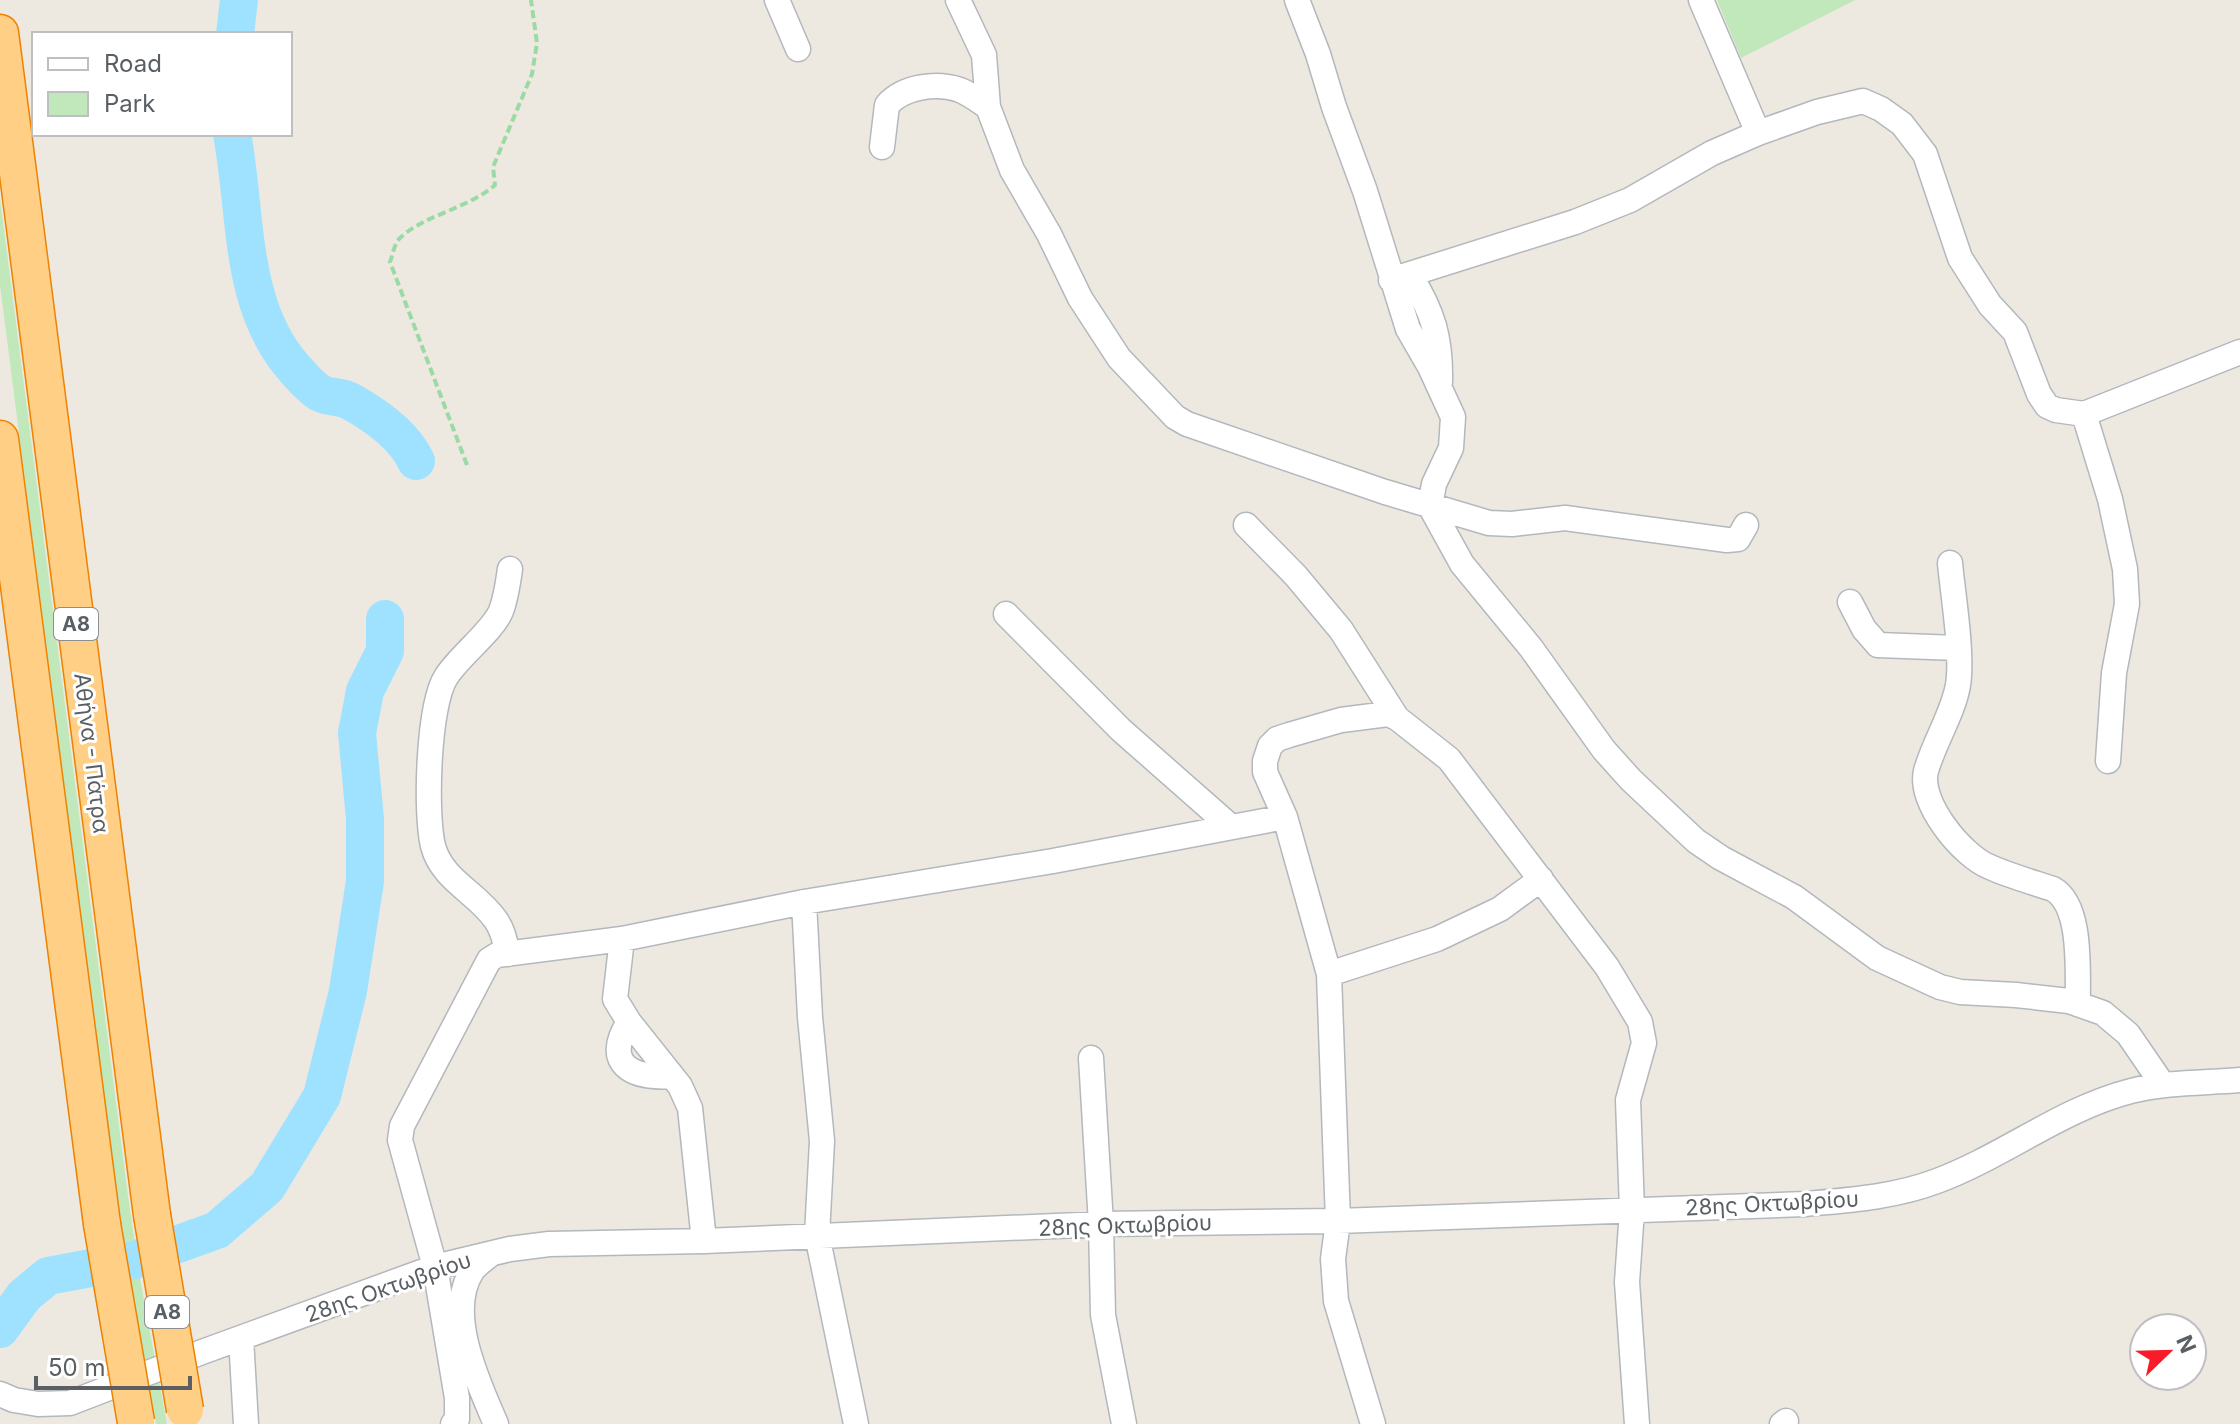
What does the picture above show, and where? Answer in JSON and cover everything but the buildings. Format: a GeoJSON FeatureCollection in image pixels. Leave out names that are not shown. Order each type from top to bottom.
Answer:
{"type":"FeatureCollection","features":[{"type":"Feature","properties":{"kind":"highway","name":"Αθήνα - Πάτρα"},"geometry":{"type":"LineString","coordinates":[[0,33],[152,1215],[187,1417]]}},
{"type":"Feature","properties":{"kind":"highway","name":"Α8"},"geometry":{"type":"LineString","coordinates":[[0,439],[102,1224],[136,1423]]}},
{"type":"Feature","properties":{"kind":"street"},"geometry":{"type":"LineString","coordinates":[[777,0],[798,49]]}},
{"type":"Feature","properties":{"kind":"street"},"geometry":{"type":"LineString","coordinates":[[958,0],[984,55],[988,107],[1012,170],[1099,329],[1119,358],[1175,417],[1187,424],[1489,523],[1512,524],[1565,518],[1727,540],[1738,539],[1746,525]]}},
{"type":"Feature","properties":{"kind":"street"},"geometry":{"type":"LineString","coordinates":[[1297,0],[1365,191],[1400,277],[1408,329],[1453,417],[1451,448],[1434,484],[1430,506],[1462,564],[1531,648],[1604,750],[1696,841],[1794,897],[1877,958],[1921,981],[1960,992],[2016,995],[2078,1004],[2103,1013],[2128,1034],[2163,1085]]}},
{"type":"Feature","properties":{"kind":"street"},"geometry":{"type":"LineString","coordinates":[[1701,0],[1758,133]]}},
{"type":"Feature","properties":{"kind":"street"},"geometry":{"type":"LineString","coordinates":[[882,147],[887,105],[906,90],[919,87],[953,88],[964,91],[988,107]]}},
{"type":"Feature","properties":{"kind":"street"},"geometry":{"type":"LineString","coordinates":[[1400,277],[1512,244],[1630,200],[1712,153],[1758,133],[1817,112],[1863,101],[1902,124],[1925,154],[1960,258],[1990,305],[2015,332],[2039,394],[2047,406],[2084,414],[2240,352]]}},
{"type":"Feature","properties":{"kind":"street"},"geometry":{"type":"LineString","coordinates":[[2084,414],[2110,499],[2125,569],[2127,604],[2114,673],[2108,761]]}},
{"type":"Feature","properties":{"kind":"street"},"geometry":{"type":"LineString","coordinates":[[1246,525],[1296,576],[1341,630],[1397,718],[1449,759],[1607,967],[1640,1022],[1644,1043],[1628,1100],[1632,1210],[1627,1282],[1637,1424]]}},
{"type":"Feature","properties":{"kind":"street"},"geometry":{"type":"LineString","coordinates":[[1950,563],[1958,685],[1925,773],[1927,789],[1934,810],[1972,857],[1989,867],[2053,889],[2068,902],[2073,916],[2078,1004]]}},
{"type":"Feature","properties":{"kind":"street"},"geometry":{"type":"LineString","coordinates":[[508,954],[496,920],[439,863],[429,824],[429,807],[439,692],[447,676],[500,614],[510,569]]}},
{"type":"Feature","properties":{"kind":"street"},"geometry":{"type":"LineString","coordinates":[[1850,602],[1864,629],[1878,645],[1957,648]]}},
{"type":"Feature","properties":{"kind":"street"},"geometry":{"type":"LineString","coordinates":[[1006,614],[1121,730],[1230,826]]}},
{"type":"Feature","properties":{"kind":"street"},"geometry":{"type":"LineString","coordinates":[[1373,1424],[1336,1301],[1333,1259],[1338,1221],[1329,974],[1285,817],[1265,772],[1267,753],[1277,739],[1355,718],[1379,714],[1397,718]]}},
{"type":"Feature","properties":{"kind":"street"},"geometry":{"type":"LineString","coordinates":[[453,1424],[457,1419],[457,1398],[435,1267],[400,1140],[402,1126],[489,960],[508,954],[622,939],[804,902],[1053,861],[1285,817]]}},
{"type":"Feature","properties":{"kind":"street"},"geometry":{"type":"LineString","coordinates":[[1329,974],[1449,933],[1500,909],[1541,879]]}},
{"type":"Feature","properties":{"kind":"street"},"geometry":{"type":"LineString","coordinates":[[804,902],[810,1017],[822,1141],[817,1235],[856,1424]]}},
{"type":"Feature","properties":{"kind":"street"},"geometry":{"type":"LineString","coordinates":[[622,939],[615,999],[629,1022],[621,1035],[617,1051],[620,1061],[638,1074],[672,1076],[690,1108],[704,1241]]}},
{"type":"Feature","properties":{"kind":"street"},"geometry":{"type":"LineString","coordinates":[[1091,1058],[1103,1315],[1124,1424]]}},
{"type":"Feature","properties":{"kind":"street","name":"28ης Οκτωβρίου"},"geometry":{"type":"LineString","coordinates":[[7,1397],[64,1414],[241,1338],[435,1267],[549,1244],[964,1232],[1101,1224],[1338,1221],[1805,1204],[1889,1194],[1939,1180],[2092,1105],[2130,1091],[2163,1085],[2240,1080]]}},
{"type":"Feature","properties":{"kind":"street"},"geometry":{"type":"LineString","coordinates":[[491,1254],[473,1268],[460,1306],[466,1343],[496,1424]]}},
{"type":"Feature","properties":{"kind":"street"},"geometry":{"type":"LineString","coordinates":[[241,1338],[246,1424]]}},
{"type":"Feature","properties":{"kind":"path"},"geometry":{"type":"LineString","coordinates":[[467,465],[390,262],[397,240],[415,228],[480,198],[495,185],[493,167],[532,74],[537,43],[531,0]]}},
{"type":"Feature","properties":{"kind":"green space"},"geometry":{"type":"Polygon","coordinates":[[[1717,0],[1855,0],[1741,58],[1717,0]]]}},
{"type":"Feature","properties":{"kind":"green space"},"geometry":{"type":"Polygon","coordinates":[[[0,198],[128,1196],[167,1424],[156,1424],[117,1197],[0,285],[0,198]]]}},
{"type":"Feature","properties":{"kind":"waterway"},"geometry":{"type":"LineString","coordinates":[[235,32],[239,0]]}},
{"type":"Feature","properties":{"kind":"waterway"},"geometry":{"type":"LineString","coordinates":[[232,136],[254,287],[276,343],[313,388],[324,395],[350,401],[379,419],[404,443],[416,461]]}},
{"type":"Feature","properties":{"kind":"waterway"},"geometry":{"type":"LineString","coordinates":[[0,1329],[24,1296],[48,1276],[134,1260],[217,1230],[267,1187],[322,1096],[348,991],[365,881],[365,819],[357,733],[365,691],[385,651],[385,619]]}}]}
